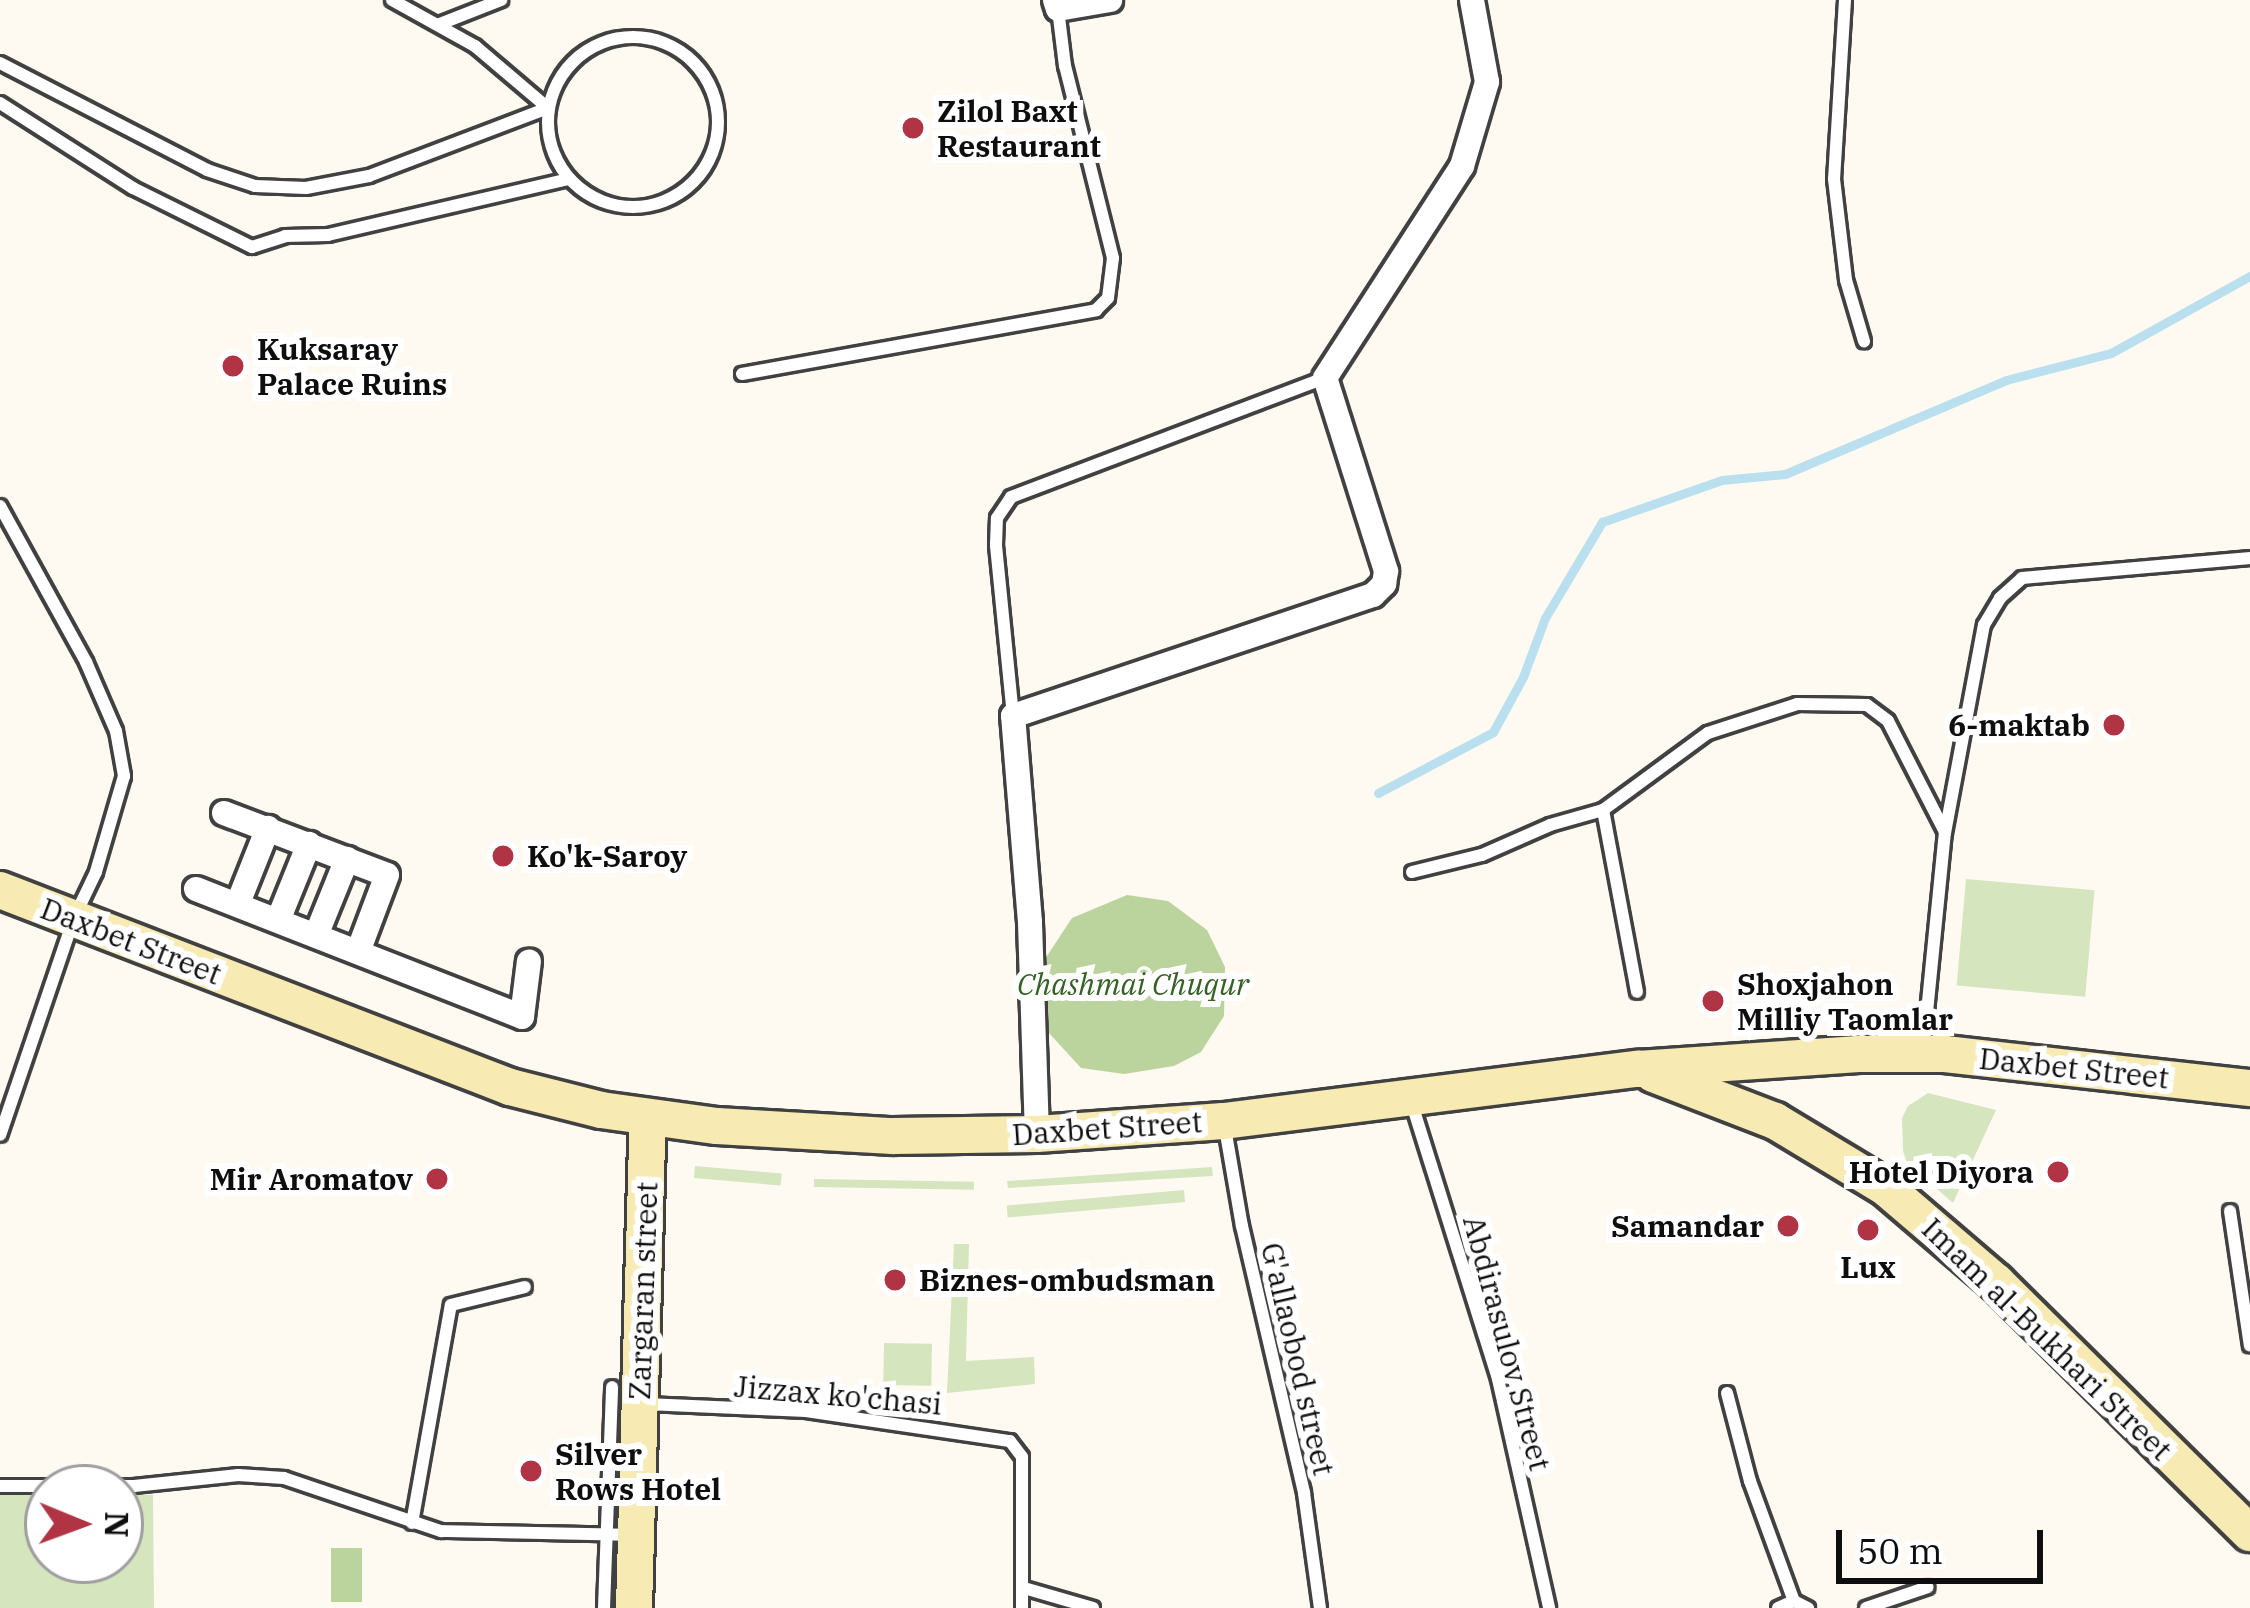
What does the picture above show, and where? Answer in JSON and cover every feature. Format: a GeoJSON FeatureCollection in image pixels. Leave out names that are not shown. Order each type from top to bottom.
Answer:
{"type":"FeatureCollection","features":[{"type":"Feature","properties":{"kind":"main road","name":"Daxbet Street"},"geometry":{"type":"LineString","coordinates":[[0,890],[510,1087],[648,1118],[857,1135],[1037,1134],[1224,1121],[1408,1094],[1638,1069],[1923,1054],[2250,1088]]}},
{"type":"Feature","properties":{"kind":"main road","name":"Imam al-Bukhari Street"},"geometry":{"type":"LineString","coordinates":[[1638,1069],[1775,1121],[1886,1188],[1996,1282],[2250,1533]]}},
{"type":"Feature","properties":{"kind":"main road","name":"Zargaran street"},"geometry":{"type":"LineString","coordinates":[[634,1608],[623,1535],[626,1395],[648,1118]]}},
{"type":"Feature","properties":{"kind":"street"},"geometry":{"type":"LineString","coordinates":[[1056,4],[1110,0]]}},
{"type":"Feature","properties":{"kind":"street"},"geometry":{"type":"LineString","coordinates":[[1037,1134],[1030,922],[1013,716],[1373,595],[1384,584],[1386,571],[1324,378],[1462,166],[1487,82],[1472,0]]}},
{"type":"Feature","properties":{"kind":"street"},"geometry":{"type":"LineString","coordinates":[[224,813],[387,875],[359,949]]}},
{"type":"Feature","properties":{"kind":"street"},"geometry":{"type":"LineString","coordinates":[[238,902],[268,828]]}},
{"type":"Feature","properties":{"kind":"street"},"geometry":{"type":"LineString","coordinates":[[279,918],[309,844]]}},
{"type":"Feature","properties":{"kind":"street"},"geometry":{"type":"LineString","coordinates":[[317,933],[347,859]]}},
{"type":"Feature","properties":{"kind":"street"},"geometry":{"type":"LineString","coordinates":[[196,889],[359,949],[522,1018],[529,962]]}},
{"type":"Feature","properties":{"kind":"lane"},"geometry":{"type":"LineString","coordinates":[[392,0],[475,46],[548,108]]}},
{"type":"Feature","properties":{"kind":"lane"},"geometry":{"type":"LineString","coordinates":[[440,24],[501,0]]}},
{"type":"Feature","properties":{"kind":"lane"},"geometry":{"type":"LineString","coordinates":[[1845,0],[1834,179],[1846,280],[1864,341]]}},
{"type":"Feature","properties":{"kind":"lane"},"geometry":{"type":"LineString","coordinates":[[742,374],[1096,310],[1108,298],[1112,258],[1065,66],[1056,4]]}},
{"type":"Feature","properties":{"kind":"lane"},"geometry":{"type":"LineString","coordinates":[[629,36],[658,40],[684,53],[704,75],[716,101],[718,130],[710,158],[694,182],[670,200],[643,208],[615,206],[590,196],[568,179],[551,146],[548,108],[558,81],[576,58],[601,43],[629,36]]}},
{"type":"Feature","properties":{"kind":"lane"},"geometry":{"type":"LineString","coordinates":[[0,63],[207,170],[255,186],[306,188],[368,176],[548,108]]}},
{"type":"Feature","properties":{"kind":"lane"},"geometry":{"type":"LineString","coordinates":[[0,103],[133,188],[252,247],[285,236],[328,235],[568,179]]}},
{"type":"Feature","properties":{"kind":"lane"},"geometry":{"type":"LineString","coordinates":[[1013,716],[996,544],[997,518],[1011,497],[1324,378]]}},
{"type":"Feature","properties":{"kind":"lane"},"geometry":{"type":"LineString","coordinates":[[0,506],[86,662],[116,731],[124,776],[96,872],[74,918],[0,1136]]}},
{"type":"Feature","properties":{"kind":"lane"},"geometry":{"type":"LineString","coordinates":[[1923,1054],[1945,833],[1984,626],[2000,598],[2022,578],[2250,558]]}},
{"type":"Feature","properties":{"kind":"lane"},"geometry":{"type":"LineString","coordinates":[[1412,872],[1483,855],[1550,825],[1603,810],[1708,733],[1797,704],[1867,705],[1888,722],[1945,833]]}},
{"type":"Feature","properties":{"kind":"lane"},"geometry":{"type":"LineString","coordinates":[[1603,810],[1637,992]]}},
{"type":"Feature","properties":{"kind":"lane","name":"Abdirasulov Street"},"geometry":{"type":"LineString","coordinates":[[1408,1094],[1498,1379],[1549,1608]]}},
{"type":"Feature","properties":{"kind":"lane","name":"G'allaobod street"},"geometry":{"type":"LineString","coordinates":[[1224,1121],[1242,1226],[1304,1493],[1320,1608]]}},
{"type":"Feature","properties":{"kind":"lane"},"geometry":{"type":"LineString","coordinates":[[2230,1211],[2250,1346]]}},
{"type":"Feature","properties":{"kind":"lane"},"geometry":{"type":"LineString","coordinates":[[412,1523],[451,1304],[526,1287]]}},
{"type":"Feature","properties":{"kind":"lane"},"geometry":{"type":"LineString","coordinates":[[1727,1394],[1750,1481],[1794,1601],[1808,1608]]}},
{"type":"Feature","properties":{"kind":"lane","name":"Jizzax ko'chasi"},"geometry":{"type":"LineString","coordinates":[[626,1395],[806,1411],[1001,1436],[1022,1456],[1024,1588]]}},
{"type":"Feature","properties":{"kind":"lane"},"geometry":{"type":"LineString","coordinates":[[0,1486],[134,1486],[238,1475],[284,1478],[441,1531],[527,1537],[623,1535],[604,1608]]}},
{"type":"Feature","properties":{"kind":"lane"},"geometry":{"type":"LineString","coordinates":[[1866,1608],[1928,1587]]}},
{"type":"Feature","properties":{"kind":"lane"},"geometry":{"type":"LineString","coordinates":[[1022,1608],[1024,1588],[1094,1608]]}},
{"type":"Feature","properties":{"kind":"lane"},"geometry":{"type":"LineString","coordinates":[[1778,1608],[1794,1601]]}},
{"type":"Feature","properties":{"kind":"green space"},"geometry":{"type":"Polygon","coordinates":[[[1966,879],[2095,890],[2085,997],[1957,986],[1966,879]]]}},
{"type":"Feature","properties":{"kind":"green space","name":"Chashmai Chuqur"},"geometry":{"type":"Polygon","coordinates":[[[1127,895],[1168,901],[1207,930],[1225,967],[1224,1016],[1201,1052],[1174,1066],[1124,1074],[1081,1068],[1048,1032],[1041,1006],[1043,962],[1072,918],[1127,895]]]}},
{"type":"Feature","properties":{"kind":"green space"},"geometry":{"type":"Polygon","coordinates":[[[1928,1093],[1996,1110],[1953,1203],[1907,1163],[1903,1151],[1902,1118],[1908,1106],[1928,1093]]]}},
{"type":"Feature","properties":{"kind":"green space"},"geometry":{"type":"Polygon","coordinates":[[[695,1166],[782,1174],[781,1186],[694,1178],[695,1166]]]}},
{"type":"Feature","properties":{"kind":"green space"},"geometry":{"type":"Polygon","coordinates":[[[1212,1167],[1213,1176],[1008,1188],[1007,1181],[1212,1167]]]}},
{"type":"Feature","properties":{"kind":"green space"},"geometry":{"type":"Polygon","coordinates":[[[814,1179],[974,1182],[974,1190],[814,1187],[814,1179]]]}},
{"type":"Feature","properties":{"kind":"green space"},"geometry":{"type":"Polygon","coordinates":[[[1184,1190],[1185,1202],[1008,1217],[1007,1206],[1184,1190]]]}},
{"type":"Feature","properties":{"kind":"green space"},"geometry":{"type":"Polygon","coordinates":[[[954,1244],[969,1244],[966,1361],[1034,1357],[1035,1384],[947,1393],[954,1244]]]}},
{"type":"Feature","properties":{"kind":"green space"},"geometry":{"type":"Polygon","coordinates":[[[884,1343],[932,1344],[931,1386],[883,1385],[884,1343]]]}},
{"type":"Feature","properties":{"kind":"green space"},"geometry":{"type":"Polygon","coordinates":[[[0,1495],[24,1495],[24,1584],[144,1584],[144,1495],[153,1495],[154,1608],[0,1608],[0,1495]]]}},
{"type":"Feature","properties":{"kind":"green space"},"geometry":{"type":"Polygon","coordinates":[[[331,1548],[362,1548],[362,1602],[331,1602],[331,1548]]]}},
{"type":"Feature","properties":{"kind":"waterway"},"geometry":{"type":"LineString","coordinates":[[1378,793],[1493,732],[1523,677],[1545,618],[1602,522],[1722,480],[1785,474],[2006,380],[2111,353],[2250,276]]}},
{"type":"Feature","properties":{"kind":"place","name":"Zilol Baxt Restaurant"},"geometry":{"type":"Point","coordinates":[913,128]}},
{"type":"Feature","properties":{"kind":"place","name":"Kuksaray Palace Ruins"},"geometry":{"type":"Point","coordinates":[233,366]}},
{"type":"Feature","properties":{"kind":"place","name":"6-maktab"},"geometry":{"type":"Point","coordinates":[2114,725]}},
{"type":"Feature","properties":{"kind":"place","name":"Ko'k-Saroy"},"geometry":{"type":"Point","coordinates":[503,856]}},
{"type":"Feature","properties":{"kind":"place","name":"Shoxjahon Milliy Taomlar"},"geometry":{"type":"Point","coordinates":[1713,1001]}},
{"type":"Feature","properties":{"kind":"place","name":"Hotel Diyora"},"geometry":{"type":"Point","coordinates":[2058,1172]}},
{"type":"Feature","properties":{"kind":"place","name":"Mir Aromatov"},"geometry":{"type":"Point","coordinates":[437,1179]}},
{"type":"Feature","properties":{"kind":"place","name":"Samandar"},"geometry":{"type":"Point","coordinates":[1788,1226]}},
{"type":"Feature","properties":{"kind":"place","name":"Lux"},"geometry":{"type":"Point","coordinates":[1868,1230]}},
{"type":"Feature","properties":{"kind":"place","name":"Biznes-ombudsman"},"geometry":{"type":"Point","coordinates":[895,1280]}},
{"type":"Feature","properties":{"kind":"place","name":"Silver Rows Hotel"},"geometry":{"type":"Point","coordinates":[531,1471]}}]}
